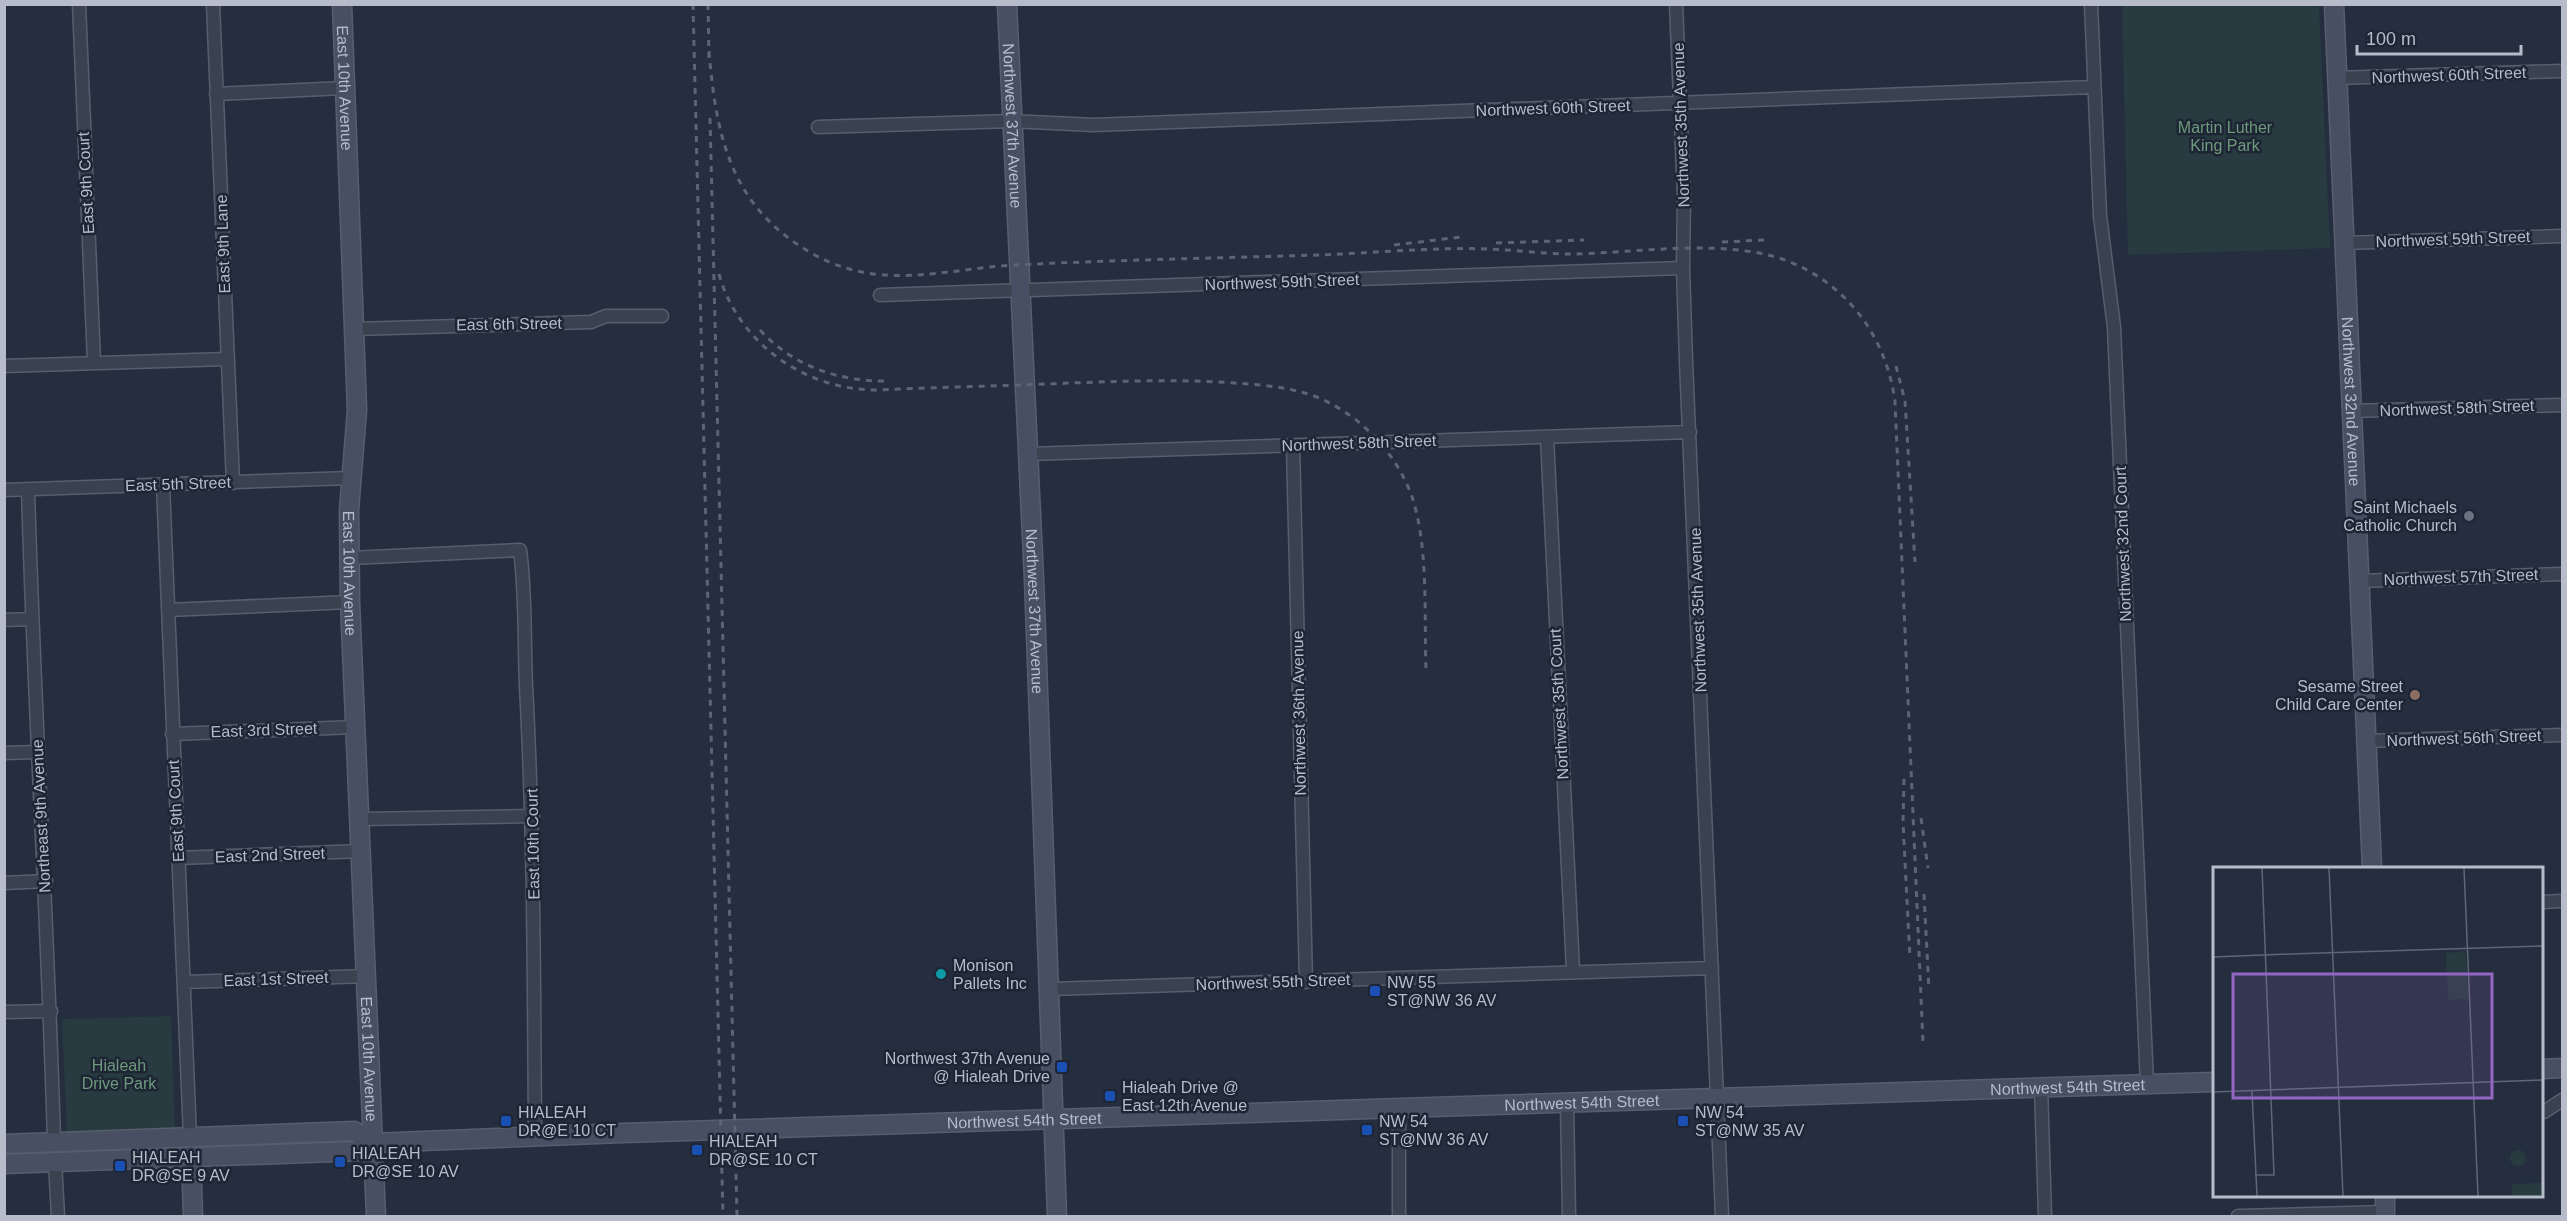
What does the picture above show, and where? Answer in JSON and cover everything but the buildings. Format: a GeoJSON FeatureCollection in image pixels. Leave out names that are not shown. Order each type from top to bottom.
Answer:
{"type":"FeatureCollection","features":[{"type":"Feature","properties":{"kind":"main road","name":"East 10th Avenue"},"geometry":{"type":"LineString","coordinates":[[342,4],[357,414],[351,478],[350,602],[368,976],[376,1216]]}},
{"type":"Feature","properties":{"kind":"main road","name":"Northwest 37th Avenue"},"geometry":{"type":"LineString","coordinates":[[1007,4],[1029,453],[1057,1216]]}},
{"type":"Feature","properties":{"kind":"main road","name":"Northwest 32nd Avenue"},"geometry":{"type":"LineString","coordinates":[[2334,4],[2372,867]]}},
{"type":"Feature","properties":{"kind":"main road"},"geometry":{"type":"LineString","coordinates":[[2543,1069],[2562,1068]]}},
{"type":"Feature","properties":{"kind":"main road","name":"Northwest 54th Street"},"geometry":{"type":"LineString","coordinates":[[4,1164],[360,1151],[374,1143],[1053,1118],[2213,1082]]}},
{"type":"Feature","properties":{"kind":"main road","name":"Northwest 54th Street"},"geometry":{"type":"LineString","coordinates":[[4,1144],[354,1131],[374,1143]]}},
{"type":"Feature","properties":{"kind":"main road"},"geometry":{"type":"LineString","coordinates":[[55,1162],[68,1154],[160,1150],[183,1137]]}},
{"type":"Feature","properties":{"kind":"main road"},"geometry":{"type":"LineString","coordinates":[[4,1155],[34,1154],[54,1143]]}},
{"type":"Feature","properties":{"kind":"main road"},"geometry":{"type":"LineString","coordinates":[[191,1156],[193,1216]]}},
{"type":"Feature","properties":{"kind":"street","name":"East 9th Court"},"geometry":{"type":"LineString","coordinates":[[78,4],[94,362]]}},
{"type":"Feature","properties":{"kind":"street","name":"East 9th Lane"},"geometry":{"type":"LineString","coordinates":[[213,4],[232,483]]}},
{"type":"Feature","properties":{"kind":"street","name":"Northwest 35th Avenue"},"geometry":{"type":"LineString","coordinates":[[1676,4],[1684,197],[1683,268],[1722,1216]]}},
{"type":"Feature","properties":{"kind":"street","name":"Northwest 32nd Court"},"geometry":{"type":"LineString","coordinates":[[2091,4],[2100,216],[2114,327],[2147,1084]]}},
{"type":"Feature","properties":{"kind":"street","name":"Northwest 60th Street"},"geometry":{"type":"LineString","coordinates":[[2336,78],[2562,71]]}},
{"type":"Feature","properties":{"kind":"street","name":"Northwest 60th Street"},"geometry":{"type":"LineString","coordinates":[[818,127],[1012,121],[1093,125],[2094,87]]}},
{"type":"Feature","properties":{"kind":"street"},"geometry":{"type":"LineString","coordinates":[[216,94],[345,88]]}},
{"type":"Feature","properties":{"kind":"street","name":"Northwest 59th Street"},"geometry":{"type":"LineString","coordinates":[[2344,243],[2562,236]]}},
{"type":"Feature","properties":{"kind":"street","name":"Northwest 59th Street"},"geometry":{"type":"LineString","coordinates":[[880,295],[1683,268]]}},
{"type":"Feature","properties":{"kind":"street","name":"East 6th Street"},"geometry":{"type":"LineString","coordinates":[[355,329],[591,322],[606,316],[662,316]]}},
{"type":"Feature","properties":{"kind":"street"},"geometry":{"type":"LineString","coordinates":[[4,366],[228,359]]}},
{"type":"Feature","properties":{"kind":"street","name":"Northwest 58th Street"},"geometry":{"type":"LineString","coordinates":[[2351,411],[2562,405]]}},
{"type":"Feature","properties":{"kind":"street","name":"Northwest 58th Street"},"geometry":{"type":"LineString","coordinates":[[1029,453],[1690,432]]}},
{"type":"Feature","properties":{"kind":"street","name":"Northwest 35th Court"},"geometry":{"type":"LineString","coordinates":[[1547,436],[1573,970]]}},
{"type":"Feature","properties":{"kind":"street","name":"Northwest 36th Avenue"},"geometry":{"type":"LineString","coordinates":[[1293,445],[1305,982]]}},
{"type":"Feature","properties":{"kind":"street","name":"East 5th Street"},"geometry":{"type":"LineString","coordinates":[[4,490],[351,478]]}},
{"type":"Feature","properties":{"kind":"street","name":"East 9th Court"},"geometry":{"type":"LineString","coordinates":[[163,485],[184,982],[183,1137]]}},
{"type":"Feature","properties":{"kind":"street","name":"Northeast 9th Avenue"},"geometry":{"type":"LineString","coordinates":[[28,489],[37,752],[46,882],[54,1143]]}},
{"type":"Feature","properties":{"kind":"street","name":"East 10th Court"},"geometry":{"type":"LineString","coordinates":[[350,558],[520,550],[533,816],[536,1138]]}},
{"type":"Feature","properties":{"kind":"street","name":"Northwest 57th Street"},"geometry":{"type":"LineString","coordinates":[[2359,581],[2562,574]]}},
{"type":"Feature","properties":{"kind":"street"},"geometry":{"type":"LineString","coordinates":[[168,610],[350,602]]}},
{"type":"Feature","properties":{"kind":"street"},"geometry":{"type":"LineString","coordinates":[[4,620],[32,619]]}},
{"type":"Feature","properties":{"kind":"street","name":"East 3rd Street"},"geometry":{"type":"LineString","coordinates":[[172,734],[356,727]]}},
{"type":"Feature","properties":{"kind":"street","name":"Northwest 56th Street"},"geometry":{"type":"LineString","coordinates":[[2366,741],[2562,735]]}},
{"type":"Feature","properties":{"kind":"street"},"geometry":{"type":"LineString","coordinates":[[4,753],[37,752]]}},
{"type":"Feature","properties":{"kind":"street"},"geometry":{"type":"LineString","coordinates":[[360,819],[533,816]]}},
{"type":"Feature","properties":{"kind":"street","name":"East 2nd Street"},"geometry":{"type":"LineString","coordinates":[[178,858],[362,851]]}},
{"type":"Feature","properties":{"kind":"street"},"geometry":{"type":"LineString","coordinates":[[4,883],[46,882]]}},
{"type":"Feature","properties":{"kind":"street"},"geometry":{"type":"LineString","coordinates":[[2543,902],[2562,901]]}},
{"type":"Feature","properties":{"kind":"street","name":"Northwest 55th Street"},"geometry":{"type":"LineString","coordinates":[[1050,989],[1305,982],[1573,970],[1712,968]]}},
{"type":"Feature","properties":{"kind":"street","name":"East 1st Street"},"geometry":{"type":"LineString","coordinates":[[184,982],[368,976]]}},
{"type":"Feature","properties":{"kind":"street"},"geometry":{"type":"LineString","coordinates":[[4,1012],[51,1011]]}},
{"type":"Feature","properties":{"kind":"street"},"geometry":{"type":"LineString","coordinates":[[2041,1087],[2045,1216]]}},
{"type":"Feature","properties":{"kind":"street"},"geometry":{"type":"LineString","coordinates":[[2544,1112],[2562,1100]]}},
{"type":"Feature","properties":{"kind":"street"},"geometry":{"type":"LineString","coordinates":[[1567,1103],[1569,1216]]}},
{"type":"Feature","properties":{"kind":"street"},"geometry":{"type":"LineString","coordinates":[[1399,1108],[1399,1216]]}},
{"type":"Feature","properties":{"kind":"street"},"geometry":{"type":"LineString","coordinates":[[55,1162],[58,1216]]}},
{"type":"Feature","properties":{"kind":"street"},"geometry":{"type":"LineString","coordinates":[[2238,1216],[2385,1208]]}},
{"type":"Feature","properties":{"kind":"green space","name":"Martin Luther King Park"},"geometry":{"type":"Polygon","coordinates":[[[2122,5],[2319,5],[2330,248],[2128,255],[2122,5]]]}},
{"type":"Feature","properties":{"kind":"green space","name":"Hialeah Drive Park"},"geometry":{"type":"Polygon","coordinates":[[[171,1016],[175,1130],[67,1133],[62,1019],[171,1016]]]}},
{"type":"Feature","properties":{"kind":"railway"},"geometry":{"type":"LineString","coordinates":[[693,4],[723,1216]]}},
{"type":"Feature","properties":{"kind":"railway"},"geometry":{"type":"LineString","coordinates":[[708,4],[709,58]]}},
{"type":"Feature","properties":{"kind":"railway"},"geometry":{"type":"LineString","coordinates":[[709,51],[712,83],[723,141],[733,168],[746,192],[763,215],[785,236],[813,254],[838,266],[863,272],[912,275],[1014,265],[1446,249],[1572,254],[1712,248],[1766,254],[1811,272],[1830,285],[1862,317],[1874,336],[1884,357],[1895,402],[1923,1043]]}},
{"type":"Feature","properties":{"kind":"railway"},"geometry":{"type":"LineString","coordinates":[[710,118],[737,1216]]}},
{"type":"Feature","properties":{"kind":"railway"},"geometry":{"type":"LineString","coordinates":[[1394,245],[1461,237]]}},
{"type":"Feature","properties":{"kind":"railway"},"geometry":{"type":"LineString","coordinates":[[1496,243],[1584,240]]}},
{"type":"Feature","properties":{"kind":"railway"},"geometry":{"type":"LineString","coordinates":[[1722,242],[1764,240]]}},
{"type":"Feature","properties":{"kind":"railway"},"geometry":{"type":"LineString","coordinates":[[719,274],[728,299],[758,341],[778,358],[800,371],[824,382],[850,388],[876,390],[1133,381],[1214,382],[1288,389],[1309,394],[1334,406],[1349,415],[1375,437],[1396,464],[1411,494],[1421,535],[1423,558],[1426,670]]}},
{"type":"Feature","properties":{"kind":"railway"},"geometry":{"type":"LineString","coordinates":[[760,330],[788,354],[819,370],[853,379],[890,381]]}},
{"type":"Feature","properties":{"kind":"railway"},"geometry":{"type":"LineString","coordinates":[[1896,366],[1905,401],[1915,562]]}},
{"type":"Feature","properties":{"kind":"railway"},"geometry":{"type":"LineString","coordinates":[[1904,779],[1903,822],[1910,959]]}},
{"type":"Feature","properties":{"kind":"railway"},"geometry":{"type":"LineString","coordinates":[[1921,818],[1928,868]]}},
{"type":"Feature","properties":{"kind":"railway"},"geometry":{"type":"LineString","coordinates":[[1924,894],[1929,990]]}},
{"type":"Feature","properties":{"kind":"place","name":"Saint Michaels Catholic Church"},"geometry":{"type":"Point","coordinates":[2469,516]}},
{"type":"Feature","properties":{"kind":"place","name":"Sesame Street Child Care Center"},"geometry":{"type":"Point","coordinates":[2415,695]}},
{"type":"Feature","properties":{"kind":"place","name":"Monison Pallets Inc"},"geometry":{"type":"Point","coordinates":[941,974]}},
{"type":"Feature","properties":{"kind":"place","name":"NW 55 ST@NW 36 AV"},"geometry":{"type":"Point","coordinates":[1375,991]}},
{"type":"Feature","properties":{"kind":"place","name":"Northwest 37th Avenue @ Hialeah Drive"},"geometry":{"type":"Point","coordinates":[1062,1067]}},
{"type":"Feature","properties":{"kind":"place","name":"Hialeah Drive @ East 12th Avenue"},"geometry":{"type":"Point","coordinates":[1110,1096]}},
{"type":"Feature","properties":{"kind":"place","name":"HIALEAH DR@E 10 CT"},"geometry":{"type":"Point","coordinates":[506,1121]}},
{"type":"Feature","properties":{"kind":"place","name":"NW 54 ST@NW 35 AV"},"geometry":{"type":"Point","coordinates":[1683,1121]}},
{"type":"Feature","properties":{"kind":"place","name":"NW 54 ST@NW 36 AV"},"geometry":{"type":"Point","coordinates":[1367,1130]}},
{"type":"Feature","properties":{"kind":"place","name":"HIALEAH DR@SE 10 CT"},"geometry":{"type":"Point","coordinates":[697,1150]}},
{"type":"Feature","properties":{"kind":"place","name":"HIALEAH DR@SE 10 AV"},"geometry":{"type":"Point","coordinates":[340,1162]}},
{"type":"Feature","properties":{"kind":"place","name":"HIALEAH DR@SE 9 AV"},"geometry":{"type":"Point","coordinates":[120,1166]}}]}
